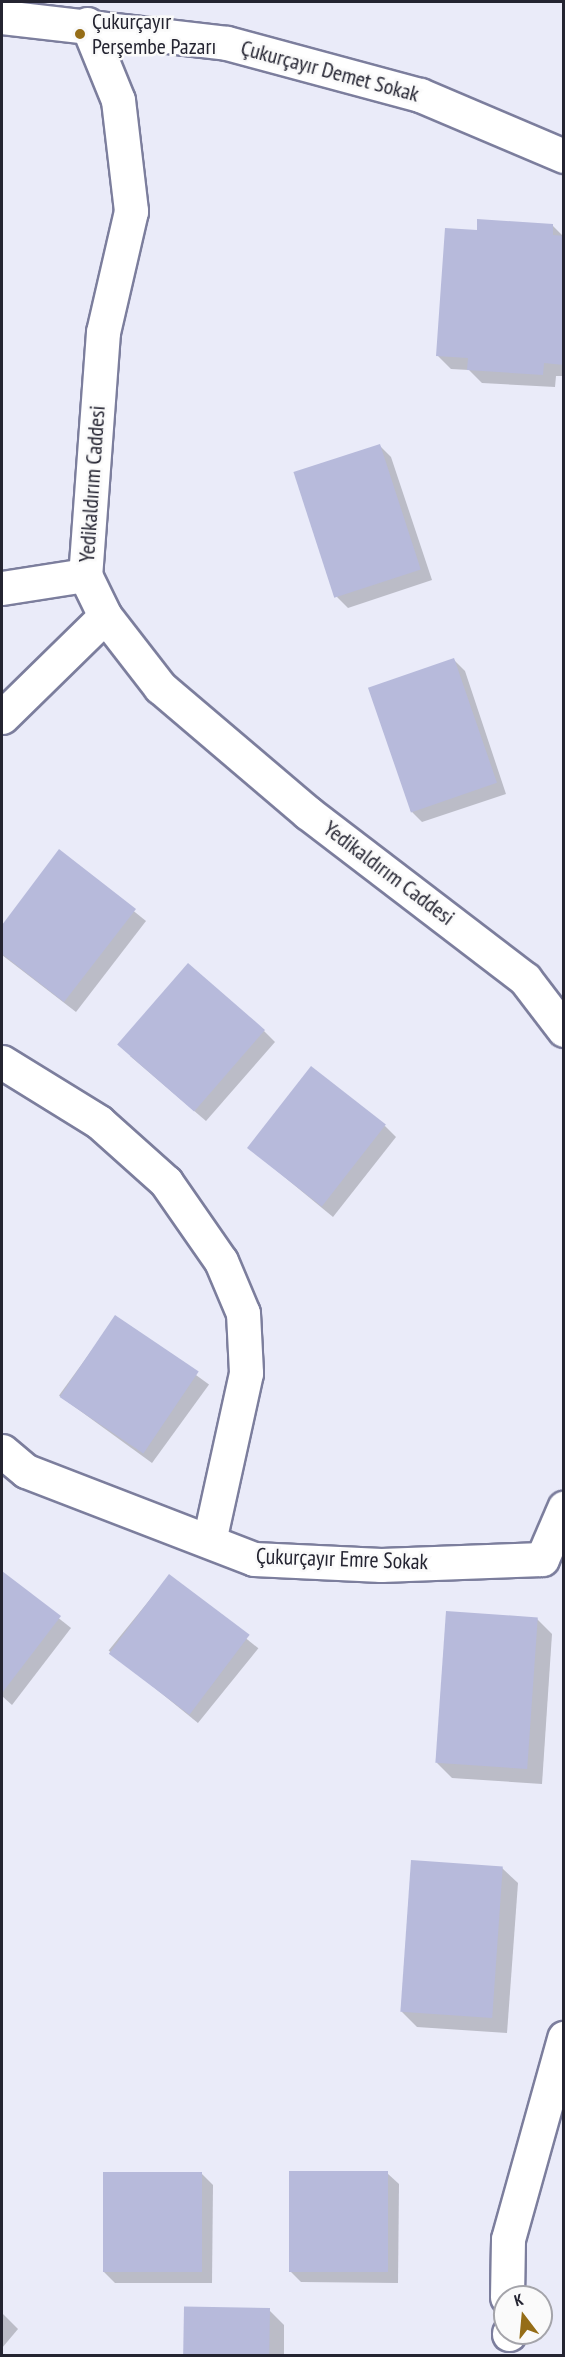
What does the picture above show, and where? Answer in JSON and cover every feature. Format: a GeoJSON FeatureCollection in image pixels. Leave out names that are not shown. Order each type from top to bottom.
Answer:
{"type":"FeatureCollection","features":[{"type":"Feature","properties":{"kind":"street","name":"Çukurçayır Demet Sokak"},"geometry":{"type":"LineString","coordinates":[[2,17],[80,13],[227,43],[409,92],[564,156]]}},
{"type":"Feature","properties":{"kind":"street","name":"Yedikaldırım Caddesi"},"geometry":{"type":"LineString","coordinates":[[80,13],[118,100],[131,211],[102,332],[85,575],[105,616],[160,687],[308,813],[525,979],[564,1030]]}},
{"type":"Feature","properties":{"kind":"street"},"geometry":{"type":"LineString","coordinates":[[2,588],[85,575]]}},
{"type":"Feature","properties":{"kind":"street"},"geometry":{"type":"LineString","coordinates":[[2,717],[105,616]]}},
{"type":"Feature","properties":{"kind":"street"},"geometry":{"type":"LineString","coordinates":[[2,1062],[99,1122],[166,1182],[225,1271],[243,1313],[246,1373],[209,1541]]}},
{"type":"Feature","properties":{"kind":"street","name":"Çukurçayır Emre Sokak"},"geometry":{"type":"LineString","coordinates":[[2,1450],[26,1471],[254,1559],[381,1565],[542,1559],[564,1508]]}},
{"type":"Feature","properties":{"kind":"street"},"geometry":{"type":"LineString","coordinates":[[507,2285],[508,2239],[564,2038]]}},
{"type":"Feature","properties":{"kind":"building"},"geometry":{"type":"Polygon","coordinates":[[[477,219],[553,224],[553,235],[564,236],[564,365],[544,363],[543,375],[467,370],[468,358],[436,356],[445,228],[477,230],[477,219]]]}},
{"type":"Feature","properties":{"kind":"building"},"geometry":{"type":"Polygon","coordinates":[[[380,444],[421,570],[334,598],[293,472],[380,444]]]}},
{"type":"Feature","properties":{"kind":"building"},"geometry":{"type":"Polygon","coordinates":[[[454,658],[497,783],[411,812],[368,688],[454,658]]]}},
{"type":"Feature","properties":{"kind":"building"},"geometry":{"type":"Polygon","coordinates":[[[59,849],[136,909],[64,1002],[2,954],[2,925],[59,849]]]}},
{"type":"Feature","properties":{"kind":"building"},"geometry":{"type":"Polygon","coordinates":[[[188,963],[265,1030],[194,1111],[117,1045],[188,963]]]}},
{"type":"Feature","properties":{"kind":"building"},"geometry":{"type":"Polygon","coordinates":[[[311,1066],[386,1124],[322,1206],[247,1148],[311,1066]]]}},
{"type":"Feature","properties":{"kind":"building"},"geometry":{"type":"Polygon","coordinates":[[[115,1315],[199,1371],[143,1454],[60,1397],[115,1315]]]}},
{"type":"Feature","properties":{"kind":"building"},"geometry":{"type":"Polygon","coordinates":[[[2,1571],[61,1616],[2,1693],[2,1571]]]}},
{"type":"Feature","properties":{"kind":"building"},"geometry":{"type":"Polygon","coordinates":[[[169,1574],[250,1635],[189,1715],[109,1654],[169,1574]]]}},
{"type":"Feature","properties":{"kind":"building"},"geometry":{"type":"Polygon","coordinates":[[[446,1611],[538,1617],[527,1769],[435,1763],[446,1611]]]}},
{"type":"Feature","properties":{"kind":"building"},"geometry":{"type":"Polygon","coordinates":[[[411,1860],[503,1866],[492,2018],[400,2012],[411,1860]]]}},
{"type":"Feature","properties":{"kind":"building"},"geometry":{"type":"Polygon","coordinates":[[[289,2171],[388,2171],[388,2272],[289,2272],[289,2171]]]}},
{"type":"Feature","properties":{"kind":"building"},"geometry":{"type":"Polygon","coordinates":[[[103,2172],[202,2172],[202,2272],[103,2272],[103,2172]]]}},
{"type":"Feature","properties":{"kind":"building"},"geometry":{"type":"Polygon","coordinates":[[[184,2306],[270,2308],[269,2356],[183,2354],[184,2306]]]}},
{"type":"Feature","properties":{"kind":"place","name":"Çukurçayır Perşembe Pazarı"},"geometry":{"type":"Point","coordinates":[80,34]}}]}
